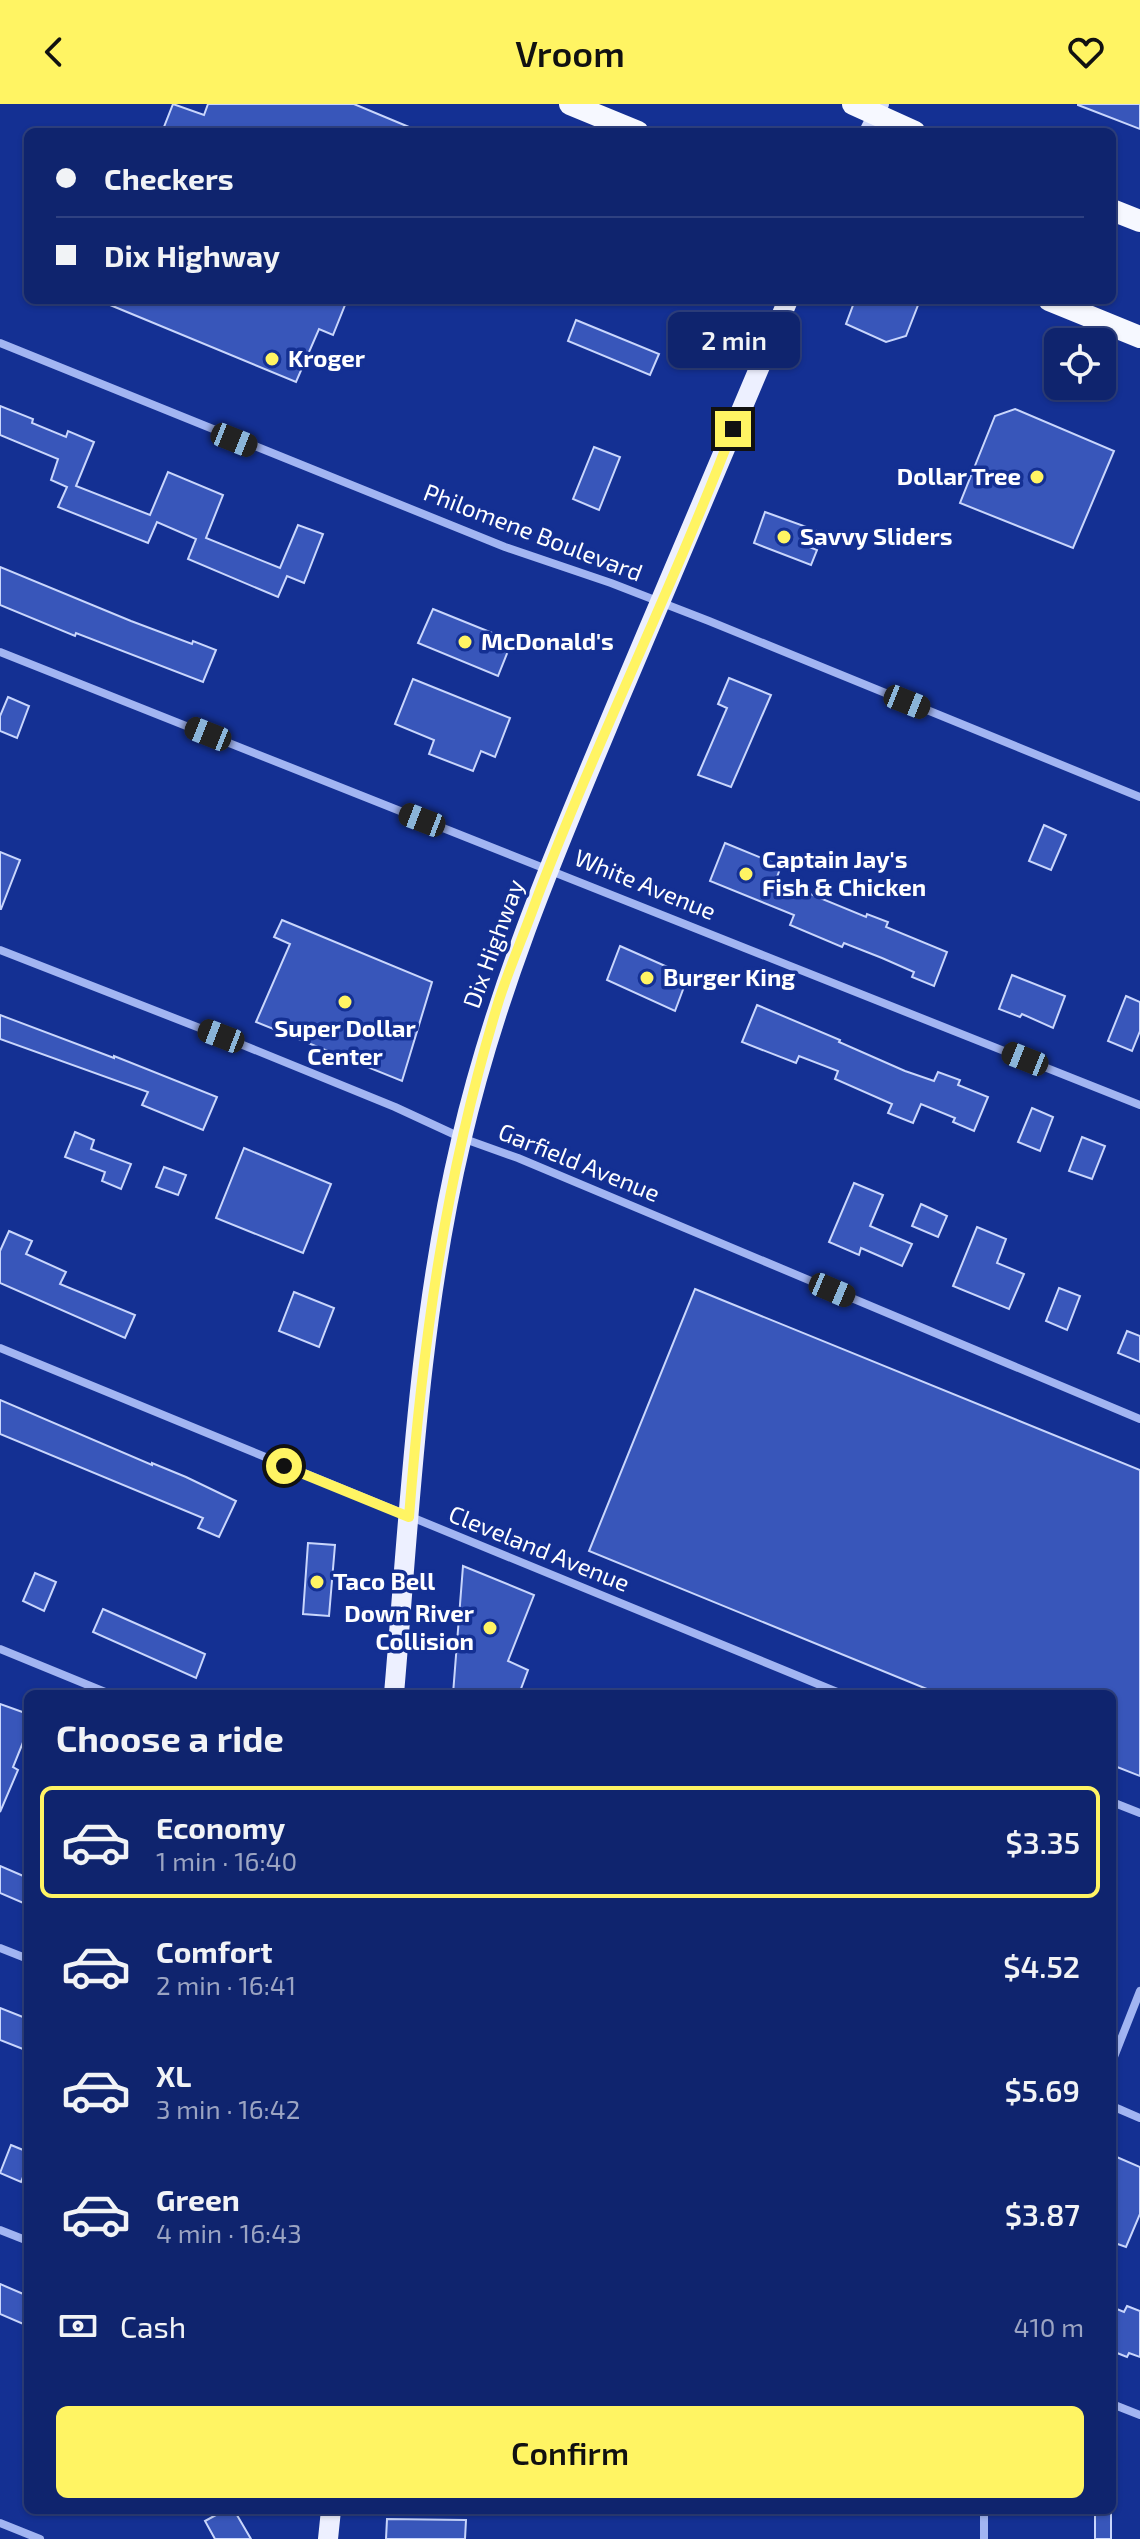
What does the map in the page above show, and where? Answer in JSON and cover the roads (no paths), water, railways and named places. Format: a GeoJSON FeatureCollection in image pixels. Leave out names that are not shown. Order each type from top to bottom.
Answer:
{"type":"FeatureCollection","features":[{"type":"Feature","properties":{"kind":"highway"},"geometry":{"type":"LineString","coordinates":[[570,104],[628,128]]}},
{"type":"Feature","properties":{"kind":"highway"},"geometry":{"type":"LineString","coordinates":[[853,104],[875,117],[904,128]]}},
{"type":"Feature","properties":{"kind":"highway"},"geometry":{"type":"LineString","coordinates":[[1116,212],[1140,221]]}},
{"type":"Feature","properties":{"kind":"highway"},"geometry":{"type":"LineString","coordinates":[[1059,304],[1140,337]]}},
{"type":"Feature","properties":{"kind":"main road","name":"Dix Highway"},"geometry":{"type":"LineString","coordinates":[[394,1690],[428,1313],[462,1138],[500,998],[548,869],[786,304]]}},
{"type":"Feature","properties":{"kind":"main road"},"geometry":{"type":"LineString","coordinates":[[328,2539],[331,2514]]}},
{"type":"Feature","properties":{"kind":"street","name":"Philomene Boulevard"},"geometry":{"type":"LineString","coordinates":[[0,343],[505,547],[660,602],[1140,797]]}},
{"type":"Feature","properties":{"kind":"street","name":"White Avenue"},"geometry":{"type":"LineString","coordinates":[[0,652],[1140,1105]]}},
{"type":"Feature","properties":{"kind":"street","name":"Garfield Avenue"},"geometry":{"type":"LineString","coordinates":[[0,950],[395,1107],[462,1138],[518,1158],[1140,1419]]}},
{"type":"Feature","properties":{"kind":"street","name":"Cleveland Avenue"},"geometry":{"type":"LineString","coordinates":[[0,1348],[832,1690]]}},
{"type":"Feature","properties":{"kind":"street"},"geometry":{"type":"LineString","coordinates":[[0,1649],[100,1690]]}},
{"type":"Feature","properties":{"kind":"street"},"geometry":{"type":"LineString","coordinates":[[1116,1804],[1140,1813]]}},
{"type":"Feature","properties":{"kind":"street"},"geometry":{"type":"LineString","coordinates":[[0,1948],[24,1957]]}},
{"type":"Feature","properties":{"kind":"street"},"geometry":{"type":"LineString","coordinates":[[1116,2052],[1140,1991]]}},
{"type":"Feature","properties":{"kind":"street"},"geometry":{"type":"LineString","coordinates":[[1116,2108],[1140,2118]]}},
{"type":"Feature","properties":{"kind":"street"},"geometry":{"type":"LineString","coordinates":[[0,2230],[24,2239]]}},
{"type":"Feature","properties":{"kind":"street"},"geometry":{"type":"LineString","coordinates":[[1116,2406],[1140,2415]]}},
{"type":"Feature","properties":{"kind":"street"},"geometry":{"type":"LineString","coordinates":[[984,2514],[984,2539]]}},
{"type":"Feature","properties":{"kind":"street"},"geometry":{"type":"LineString","coordinates":[[0,2523],[40,2539]]}},
{"type":"Feature","properties":{"kind":"place","name":"Kroger"},"geometry":{"type":"Point","coordinates":[272,359]}},
{"type":"Feature","properties":{"kind":"place","name":"Dollar Tree"},"geometry":{"type":"Point","coordinates":[1037,477]}},
{"type":"Feature","properties":{"kind":"place","name":"Savvy Sliders"},"geometry":{"type":"Point","coordinates":[784,537]}},
{"type":"Feature","properties":{"kind":"place","name":"McDonald's"},"geometry":{"type":"Point","coordinates":[465,642]}},
{"type":"Feature","properties":{"kind":"place","name":"Captain Jay's Fish & Chicken"},"geometry":{"type":"Point","coordinates":[746,874]}},
{"type":"Feature","properties":{"kind":"place","name":"Burger King"},"geometry":{"type":"Point","coordinates":[647,978]}},
{"type":"Feature","properties":{"kind":"place","name":"Super Dollar Center"},"geometry":{"type":"Point","coordinates":[345,1002]}},
{"type":"Feature","properties":{"kind":"place","name":"Taco Bell"},"geometry":{"type":"Point","coordinates":[317,1582]}},
{"type":"Feature","properties":{"kind":"place","name":"Down River Collision"},"geometry":{"type":"Point","coordinates":[490,1628]}}]}
